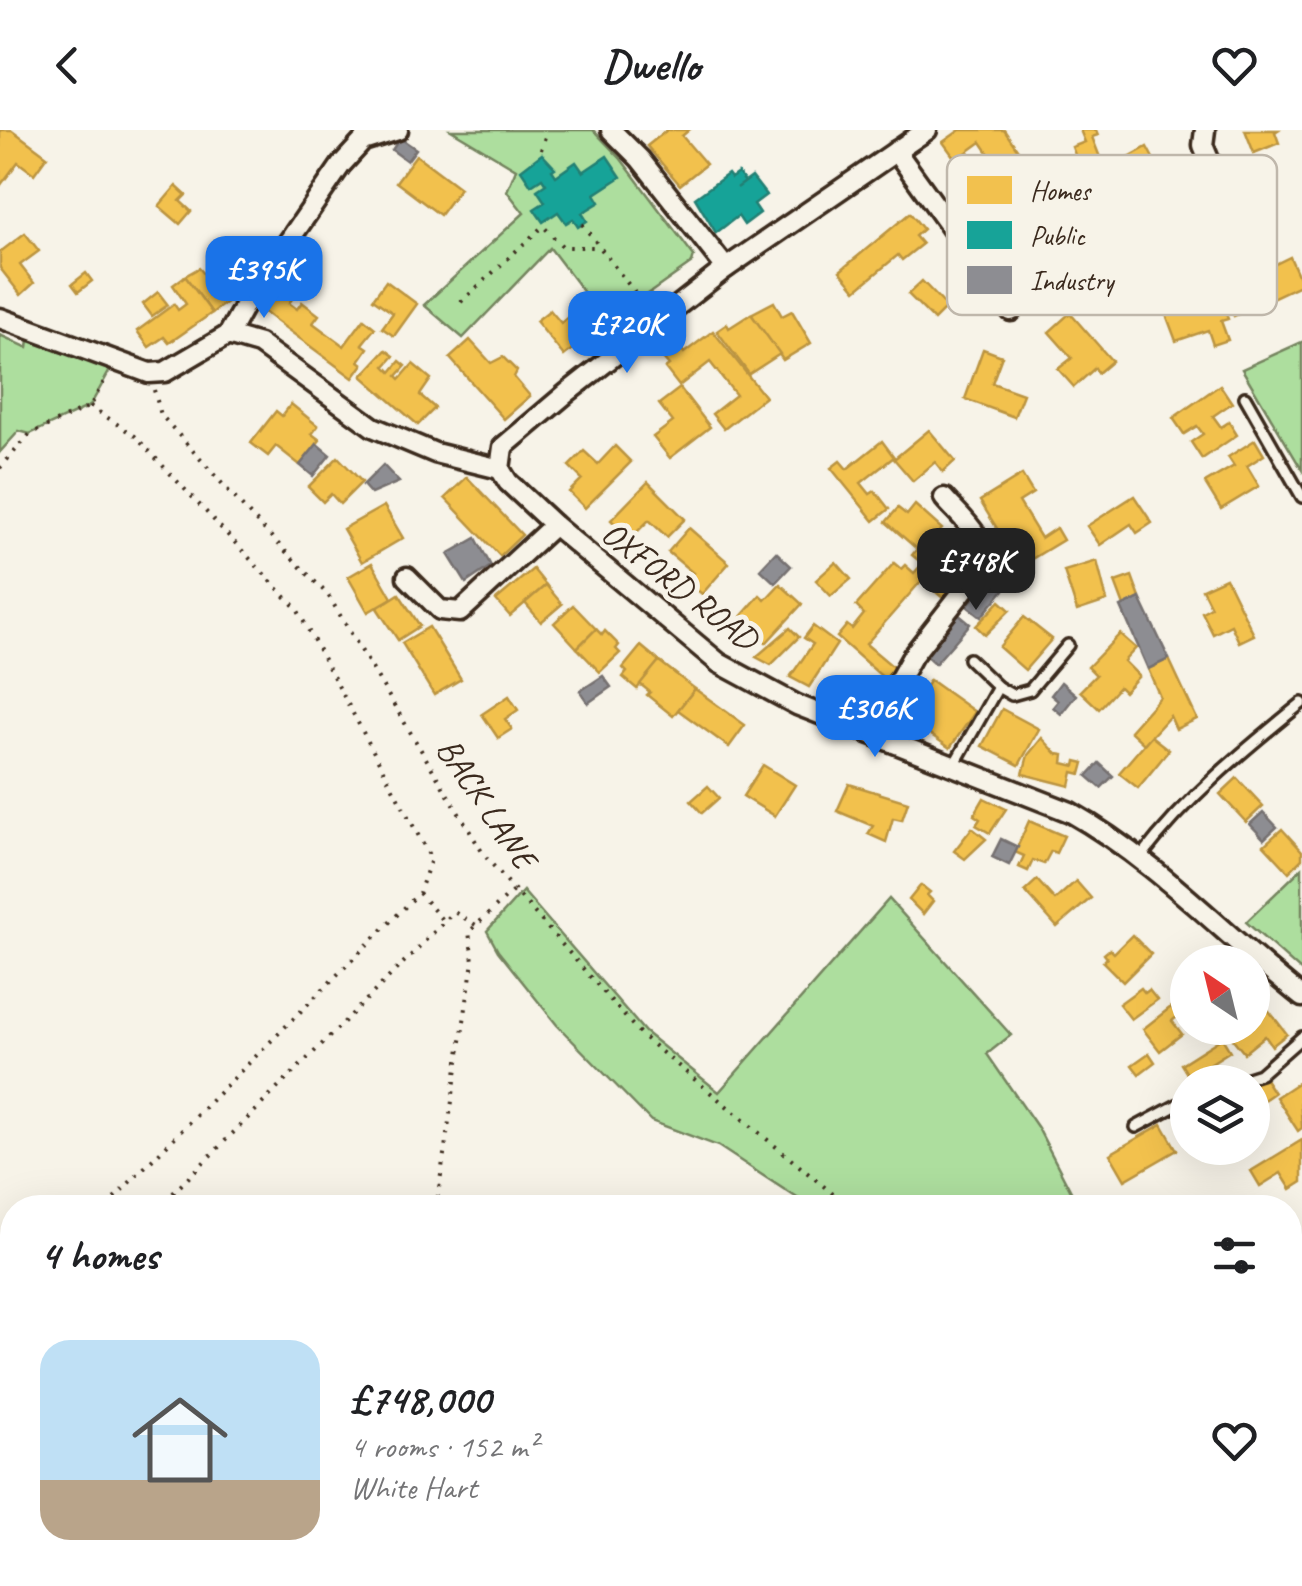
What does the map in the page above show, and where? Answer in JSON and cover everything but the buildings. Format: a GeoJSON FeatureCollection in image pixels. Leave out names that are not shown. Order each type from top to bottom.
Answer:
{"type":"FeatureCollection","features":[{"type":"Feature","properties":{"kind":"street"},"geometry":{"type":"LineString","coordinates":[[0,318],[114,363],[150,374],[165,372],[228,335],[341,165],[363,141],[398,130]]}},
{"type":"Feature","properties":{"kind":"street"},"geometry":{"type":"LineString","coordinates":[[612,130],[640,159],[726,268]]}},
{"type":"Feature","properties":{"kind":"street"},"geometry":{"type":"LineString","coordinates":[[228,335],[260,344],[373,427],[435,453],[500,469],[504,447],[656,323],[726,268],[927,130]]}},
{"type":"Feature","properties":{"kind":"street"},"geometry":{"type":"LineString","coordinates":[[1205,130],[1203,145],[1207,155]]}},
{"type":"Feature","properties":{"kind":"street"},"geometry":{"type":"LineString","coordinates":[[896,151],[947,222]]}},
{"type":"Feature","properties":{"kind":"street","name":"OXFORD ROAD"},"geometry":{"type":"LineString","coordinates":[[500,469],[508,482],[554,525],[719,664],[798,705],[1070,812],[1141,856],[1302,997]]}},
{"type":"Feature","properties":{"kind":"street"},"geometry":{"type":"LineString","coordinates":[[869,733],[913,655],[982,567],[985,553],[978,536],[944,498]]}},
{"type":"Feature","properties":{"kind":"street"},"geometry":{"type":"LineString","coordinates":[[407,577],[440,610],[460,612],[554,525]]}},
{"type":"Feature","properties":{"kind":"lane"},"geometry":{"type":"LineString","coordinates":[[1246,396],[1302,497]]}},
{"type":"Feature","properties":{"kind":"lane"},"geometry":{"type":"LineString","coordinates":[[969,658],[998,687],[1012,695],[1030,690],[1068,646]]}},
{"type":"Feature","properties":{"kind":"lane"},"geometry":{"type":"LineString","coordinates":[[954,766],[998,687]]}},
{"type":"Feature","properties":{"kind":"lane"},"geometry":{"type":"LineString","coordinates":[[1141,856],[1226,765],[1302,703]]}},
{"type":"Feature","properties":{"kind":"lane"},"geometry":{"type":"LineString","coordinates":[[1270,1065],[1302,1038]]}},
{"type":"Feature","properties":{"kind":"lane"},"geometry":{"type":"LineString","coordinates":[[1136,1128],[1170,1109]]}},
{"type":"Feature","properties":{"kind":"path"},"geometry":{"type":"LineString","coordinates":[[541,150],[547,130]]}},
{"type":"Feature","properties":{"kind":"path"},"geometry":{"type":"LineString","coordinates":[[582,224],[656,323]]}},
{"type":"Feature","properties":{"kind":"path"},"geometry":{"type":"LineString","coordinates":[[460,302],[544,226],[563,247],[600,247]]}},
{"type":"Feature","properties":{"kind":"path"},"geometry":{"type":"LineString","coordinates":[[0,468],[30,434],[90,406],[114,363]]}},
{"type":"Feature","properties":{"kind":"path","name":"BACK LANE"},"geometry":{"type":"LineString","coordinates":[[150,374],[161,416],[328,595],[484,855],[641,1035],[834,1195]]}},
{"type":"Feature","properties":{"kind":"path"},"geometry":{"type":"LineString","coordinates":[[90,406],[135,436],[297,609],[431,859],[419,893],[117,1195]]}},
{"type":"Feature","properties":{"kind":"path"},"geometry":{"type":"LineString","coordinates":[[438,1195],[474,961],[469,932],[514,890]]}},
{"type":"Feature","properties":{"kind":"path"},"geometry":{"type":"LineString","coordinates":[[419,893],[444,922]]}},
{"type":"Feature","properties":{"kind":"path"},"geometry":{"type":"LineString","coordinates":[[171,1195],[454,912],[476,925]]}},
{"type":"Feature","properties":{"kind":"green space"},"geometry":{"type":"Polygon","coordinates":[[[451,130],[593,130],[621,159],[694,256],[692,263],[607,323],[550,248],[463,338],[424,305],[524,213],[507,191],[516,169],[451,130]]]}},
{"type":"Feature","properties":{"kind":"green space"},"geometry":{"type":"Polygon","coordinates":[[[30,331],[114,363],[90,406],[30,434],[19,431],[0,452],[0,335],[28,348],[30,331]]]}},
{"type":"Feature","properties":{"kind":"green space"},"geometry":{"type":"Polygon","coordinates":[[[1302,342],[1302,470],[1242,369],[1302,342]]]}},
{"type":"Feature","properties":{"kind":"green space"},"geometry":{"type":"Polygon","coordinates":[[[1302,868],[1302,972],[1246,922],[1302,868]]]}},
{"type":"Feature","properties":{"kind":"green space"},"geometry":{"type":"Polygon","coordinates":[[[523,891],[645,1032],[719,1092],[889,899],[1011,1035],[987,1054],[1038,1128],[1073,1195],[793,1195],[718,1146],[651,1121],[557,1025],[498,951],[487,931],[523,891]]]}}]}
